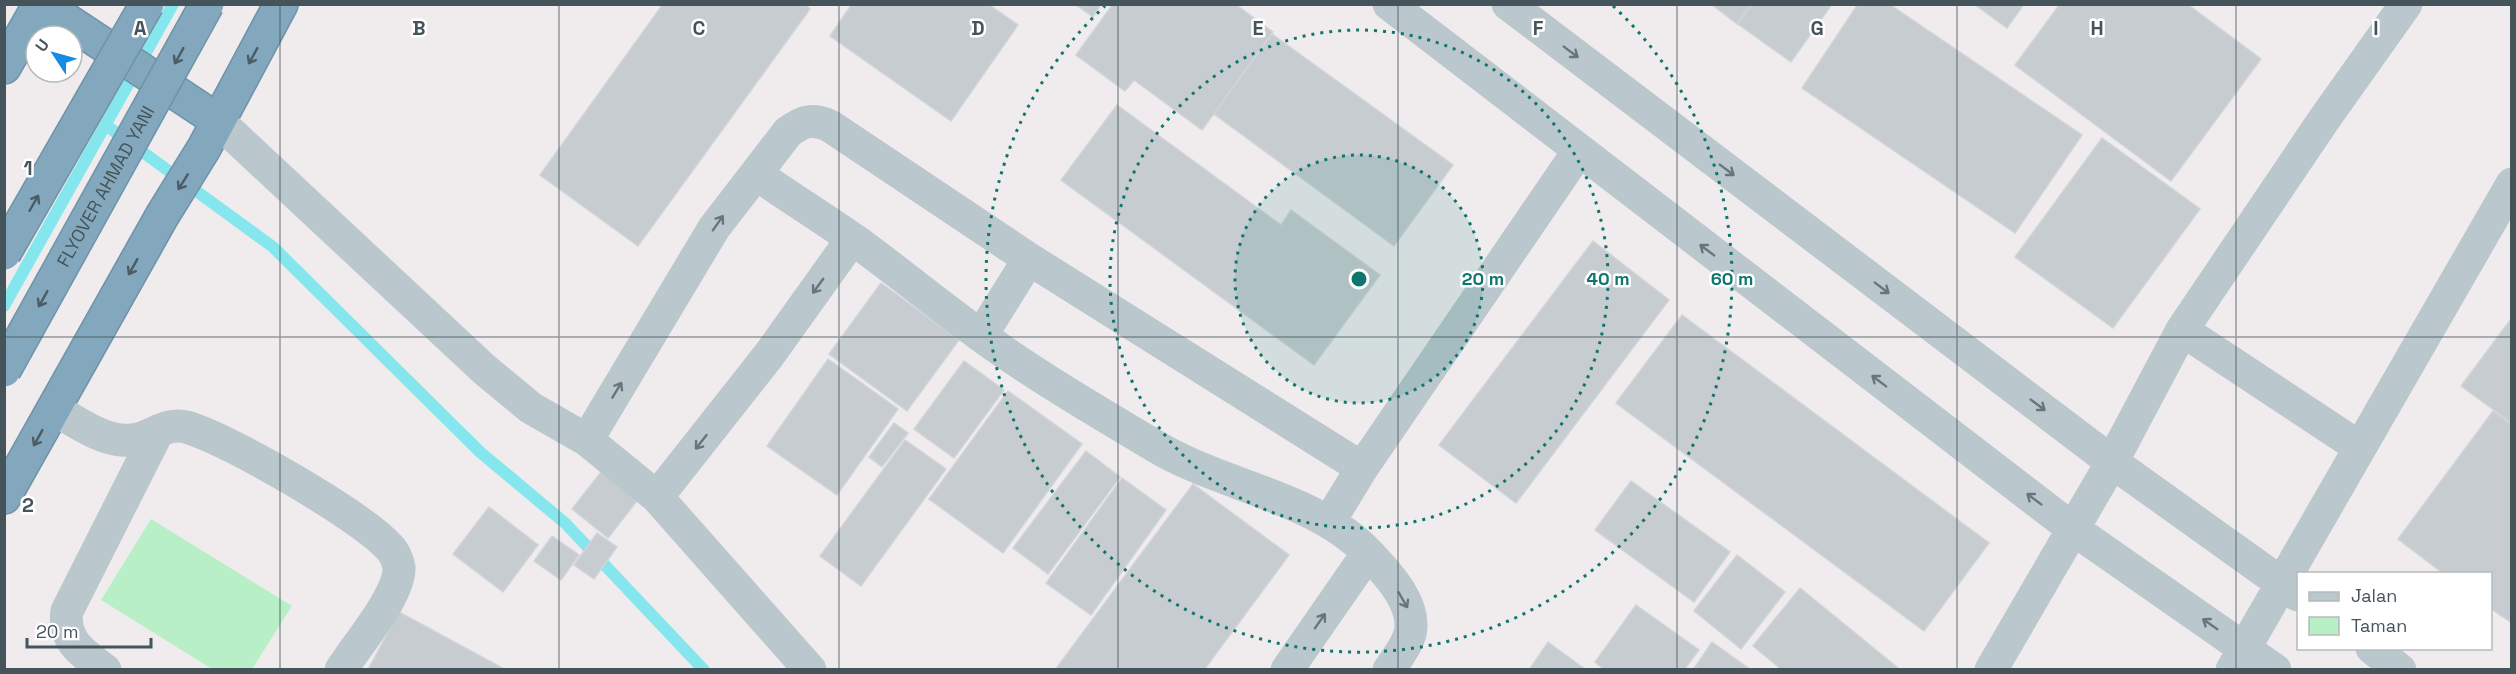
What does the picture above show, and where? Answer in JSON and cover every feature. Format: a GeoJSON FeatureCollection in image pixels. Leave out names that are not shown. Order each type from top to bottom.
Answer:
{"type":"FeatureCollection","features":[{"type":"Feature","properties":{"kind":"highway"},"geometry":{"type":"LineString","coordinates":[[4,67],[41,4],[97,43],[181,96],[210,134]]}},
{"type":"Feature","properties":{"kind":"highway"},"geometry":{"type":"LineString","coordinates":[[4,254],[147,4]]}},
{"type":"Feature","properties":{"kind":"highway","name":"FLYOVER AHMAD YANI"},"geometry":{"type":"LineString","coordinates":[[4,370],[207,4]]}},
{"type":"Feature","properties":{"kind":"highway"},"geometry":{"type":"LineString","coordinates":[[4,497],[281,4]]}},
{"type":"Feature","properties":{"kind":"street"},"geometry":{"type":"LineString","coordinates":[[1389,4],[1578,152],[2073,529],[2239,659],[2275,669]]}},
{"type":"Feature","properties":{"kind":"street"},"geometry":{"type":"LineString","coordinates":[[1508,4],[2112,462],[2290,590]]}},
{"type":"Feature","properties":{"kind":"street"},"geometry":{"type":"LineString","coordinates":[[1991,669],[2112,462],[2182,330],[2323,120],[2406,4]]}},
{"type":"Feature","properties":{"kind":"street"},"geometry":{"type":"LineString","coordinates":[[587,440],[714,228],[788,132],[802,122],[817,120],[830,126],[1029,260],[1362,468]]}},
{"type":"Feature","properties":{"kind":"street"},"geometry":{"type":"LineString","coordinates":[[210,134],[484,370],[531,408],[587,440],[657,497],[810,669]]}},
{"type":"Feature","properties":{"kind":"street"},"geometry":{"type":"LineString","coordinates":[[1329,522],[1362,468],[1578,152]]}},
{"type":"Feature","properties":{"kind":"street"},"geometry":{"type":"LineString","coordinates":[[756,174],[852,239],[981,336],[1158,448],[1228,482],[1295,505],[1329,522],[1368,553],[1405,599],[1410,612],[1410,633],[1389,669]]}},
{"type":"Feature","properties":{"kind":"street"},"geometry":{"type":"LineString","coordinates":[[2299,572],[2359,447],[2511,184]]}},
{"type":"Feature","properties":{"kind":"street"},"geometry":{"type":"LineString","coordinates":[[657,497],[769,355],[852,239]]}},
{"type":"Feature","properties":{"kind":"street"},"geometry":{"type":"LineString","coordinates":[[981,336],[1029,260]]}},
{"type":"Feature","properties":{"kind":"street"},"geometry":{"type":"LineString","coordinates":[[2182,330],[2359,447]]}},
{"type":"Feature","properties":{"kind":"street"},"geometry":{"type":"LineString","coordinates":[[54,409],[111,438],[138,439],[177,425],[188,427],[248,455],[355,520],[389,547],[399,568],[395,589],[341,669]]}},
{"type":"Feature","properties":{"kind":"street"},"geometry":{"type":"LineString","coordinates":[[105,669],[78,650],[70,638],[66,624],[67,611],[158,431]]}},
{"type":"Feature","properties":{"kind":"street"},"geometry":{"type":"LineString","coordinates":[[1287,669],[1368,553]]}},
{"type":"Feature","properties":{"kind":"street"},"geometry":{"type":"LineString","coordinates":[[2239,659],[2290,590],[2297,575]]}},
{"type":"Feature","properties":{"kind":"street"},"geometry":{"type":"LineString","coordinates":[[2375,650],[2400,669]]}},
{"type":"Feature","properties":{"kind":"green space"},"geometry":{"type":"Polygon","coordinates":[[[151,519],[292,606],[252,669],[212,669],[101,600],[151,519]]]}},
{"type":"Feature","properties":{"kind":"building"},"geometry":{"type":"Polygon","coordinates":[[[663,4],[805,4],[810,9],[638,246],[540,175],[663,4]]]}},
{"type":"Feature","properties":{"kind":"building"},"geometry":{"type":"Polygon","coordinates":[[[852,4],[988,4],[1018,25],[951,121],[830,36],[852,4]]]}},
{"type":"Feature","properties":{"kind":"building"},"geometry":{"type":"Polygon","coordinates":[[[1075,4],[1101,4],[1093,17],[1075,4]]]}},
{"type":"Feature","properties":{"kind":"building"},"geometry":{"type":"Polygon","coordinates":[[[1113,4],[1235,4],[1273,32],[1202,130],[1134,80],[1125,91],[1076,55],[1113,4]]]}},
{"type":"Feature","properties":{"kind":"building"},"geometry":{"type":"Polygon","coordinates":[[[1711,4],[1751,4],[1737,24],[1711,4]]]}},
{"type":"Feature","properties":{"kind":"building"},"geometry":{"type":"Polygon","coordinates":[[[1752,4],[1832,4],[1791,62],[1738,24],[1752,4]]]}},
{"type":"Feature","properties":{"kind":"building"},"geometry":{"type":"Polygon","coordinates":[[[1858,4],[1889,4],[2082,135],[2015,233],[1802,88],[1858,4]]]}},
{"type":"Feature","properties":{"kind":"building"},"geometry":{"type":"Polygon","coordinates":[[[1974,4],[2024,4],[2007,28],[1974,4]]]}},
{"type":"Feature","properties":{"kind":"building"},"geometry":{"type":"Polygon","coordinates":[[[2060,4],[2187,4],[2261,59],[2171,181],[2015,65],[2060,4]]]}},
{"type":"Feature","properties":{"kind":"building"},"geometry":{"type":"Polygon","coordinates":[[[1272,34],[1453,165],[1394,246],[1214,114],[1272,34]]]}},
{"type":"Feature","properties":{"kind":"building"},"geometry":{"type":"Polygon","coordinates":[[[1117,105],[1281,225],[1291,210],[1380,275],[1314,365],[1061,180],[1117,105]]]}},
{"type":"Feature","properties":{"kind":"building"},"geometry":{"type":"Polygon","coordinates":[[[2102,138],[2200,209],[2113,328],[2015,257],[2102,138]]]}},
{"type":"Feature","properties":{"kind":"building"},"geometry":{"type":"Polygon","coordinates":[[[1593,241],[1669,300],[1516,503],[1439,445],[1593,241]]]}},
{"type":"Feature","properties":{"kind":"building"},"geometry":{"type":"Polygon","coordinates":[[[881,283],[959,340],[907,411],[829,354],[881,283]]]}},
{"type":"Feature","properties":{"kind":"building"},"geometry":{"type":"Polygon","coordinates":[[[1682,315],[1989,543],[1924,631],[1616,403],[1682,315]]]}},
{"type":"Feature","properties":{"kind":"building"},"geometry":{"type":"Polygon","coordinates":[[[2512,319],[2512,423],[2461,386],[2512,319]]]}},
{"type":"Feature","properties":{"kind":"building"},"geometry":{"type":"Polygon","coordinates":[[[828,359],[898,409],[837,495],[767,446],[828,359]]]}},
{"type":"Feature","properties":{"kind":"building"},"geometry":{"type":"Polygon","coordinates":[[[964,361],[1004,390],[954,458],[914,429],[964,361]]]}},
{"type":"Feature","properties":{"kind":"building"},"geometry":{"type":"Polygon","coordinates":[[[1008,391],[1082,444],[1003,553],[929,499],[1008,391]]]}},
{"type":"Feature","properties":{"kind":"building"},"geometry":{"type":"Polygon","coordinates":[[[2493,411],[2512,425],[2512,623],[2492,609],[2492,572],[2441,572],[2398,539],[2493,411]]]}},
{"type":"Feature","properties":{"kind":"building"},"geometry":{"type":"Polygon","coordinates":[[[894,423],[908,433],[882,467],[869,457],[894,423]]]}},
{"type":"Feature","properties":{"kind":"building"},"geometry":{"type":"Polygon","coordinates":[[[905,440],[946,469],[861,586],[820,556],[905,440]]]}},
{"type":"Feature","properties":{"kind":"building"},"geometry":{"type":"Polygon","coordinates":[[[1086,451],[1120,477],[1048,574],[1013,548],[1086,451]]]}},
{"type":"Feature","properties":{"kind":"building"},"geometry":{"type":"Polygon","coordinates":[[[608,463],[644,492],[608,538],[572,509],[608,463]]]}},
{"type":"Feature","properties":{"kind":"building"},"geometry":{"type":"Polygon","coordinates":[[[1122,478],[1166,510],[1091,615],[1046,583],[1122,478]]]}},
{"type":"Feature","properties":{"kind":"building"},"geometry":{"type":"Polygon","coordinates":[[[1631,481],[1730,552],[1694,602],[1595,530],[1631,481]]]}},
{"type":"Feature","properties":{"kind":"building"},"geometry":{"type":"Polygon","coordinates":[[[1193,484],[1289,555],[1204,670],[1055,670],[1193,484]]]}},
{"type":"Feature","properties":{"kind":"building"},"geometry":{"type":"Polygon","coordinates":[[[489,507],[538,545],[503,592],[453,554],[489,507]]]}},
{"type":"Feature","properties":{"kind":"building"},"geometry":{"type":"Polygon","coordinates":[[[597,533],[617,547],[594,579],[574,565],[597,533]]]}},
{"type":"Feature","properties":{"kind":"building"},"geometry":{"type":"Polygon","coordinates":[[[552,536],[579,555],[561,580],[534,561],[552,536]]]}},
{"type":"Feature","properties":{"kind":"building"},"geometry":{"type":"Polygon","coordinates":[[[1737,555],[1785,592],[1741,649],[1694,611],[1737,555]]]}},
{"type":"Feature","properties":{"kind":"building"},"geometry":{"type":"Polygon","coordinates":[[[1800,588],[1898,668],[1897,670],[1782,670],[1753,646],[1800,588]]]}},
{"type":"Feature","properties":{"kind":"building"},"geometry":{"type":"Polygon","coordinates":[[[1636,605],[1699,650],[1684,670],[1605,670],[1595,662],[1636,605]]]}},
{"type":"Feature","properties":{"kind":"building"},"geometry":{"type":"Polygon","coordinates":[[[399,612],[506,670],[368,670],[399,612]]]}},
{"type":"Feature","properties":{"kind":"building"},"geometry":{"type":"Polygon","coordinates":[[[1548,642],[1586,670],[1529,670],[1548,642]]]}},
{"type":"Feature","properties":{"kind":"building"},"geometry":{"type":"Polygon","coordinates":[[[1712,642],[1751,670],[1693,670],[1712,642]]]}},
{"type":"Feature","properties":{"kind":"waterway"},"geometry":{"type":"LineString","coordinates":[[4,306],[173,4]]}},
{"type":"Feature","properties":{"kind":"waterway"},"geometry":{"type":"LineString","coordinates":[[107,126],[273,247],[480,452],[565,523],[704,670]]}}]}
